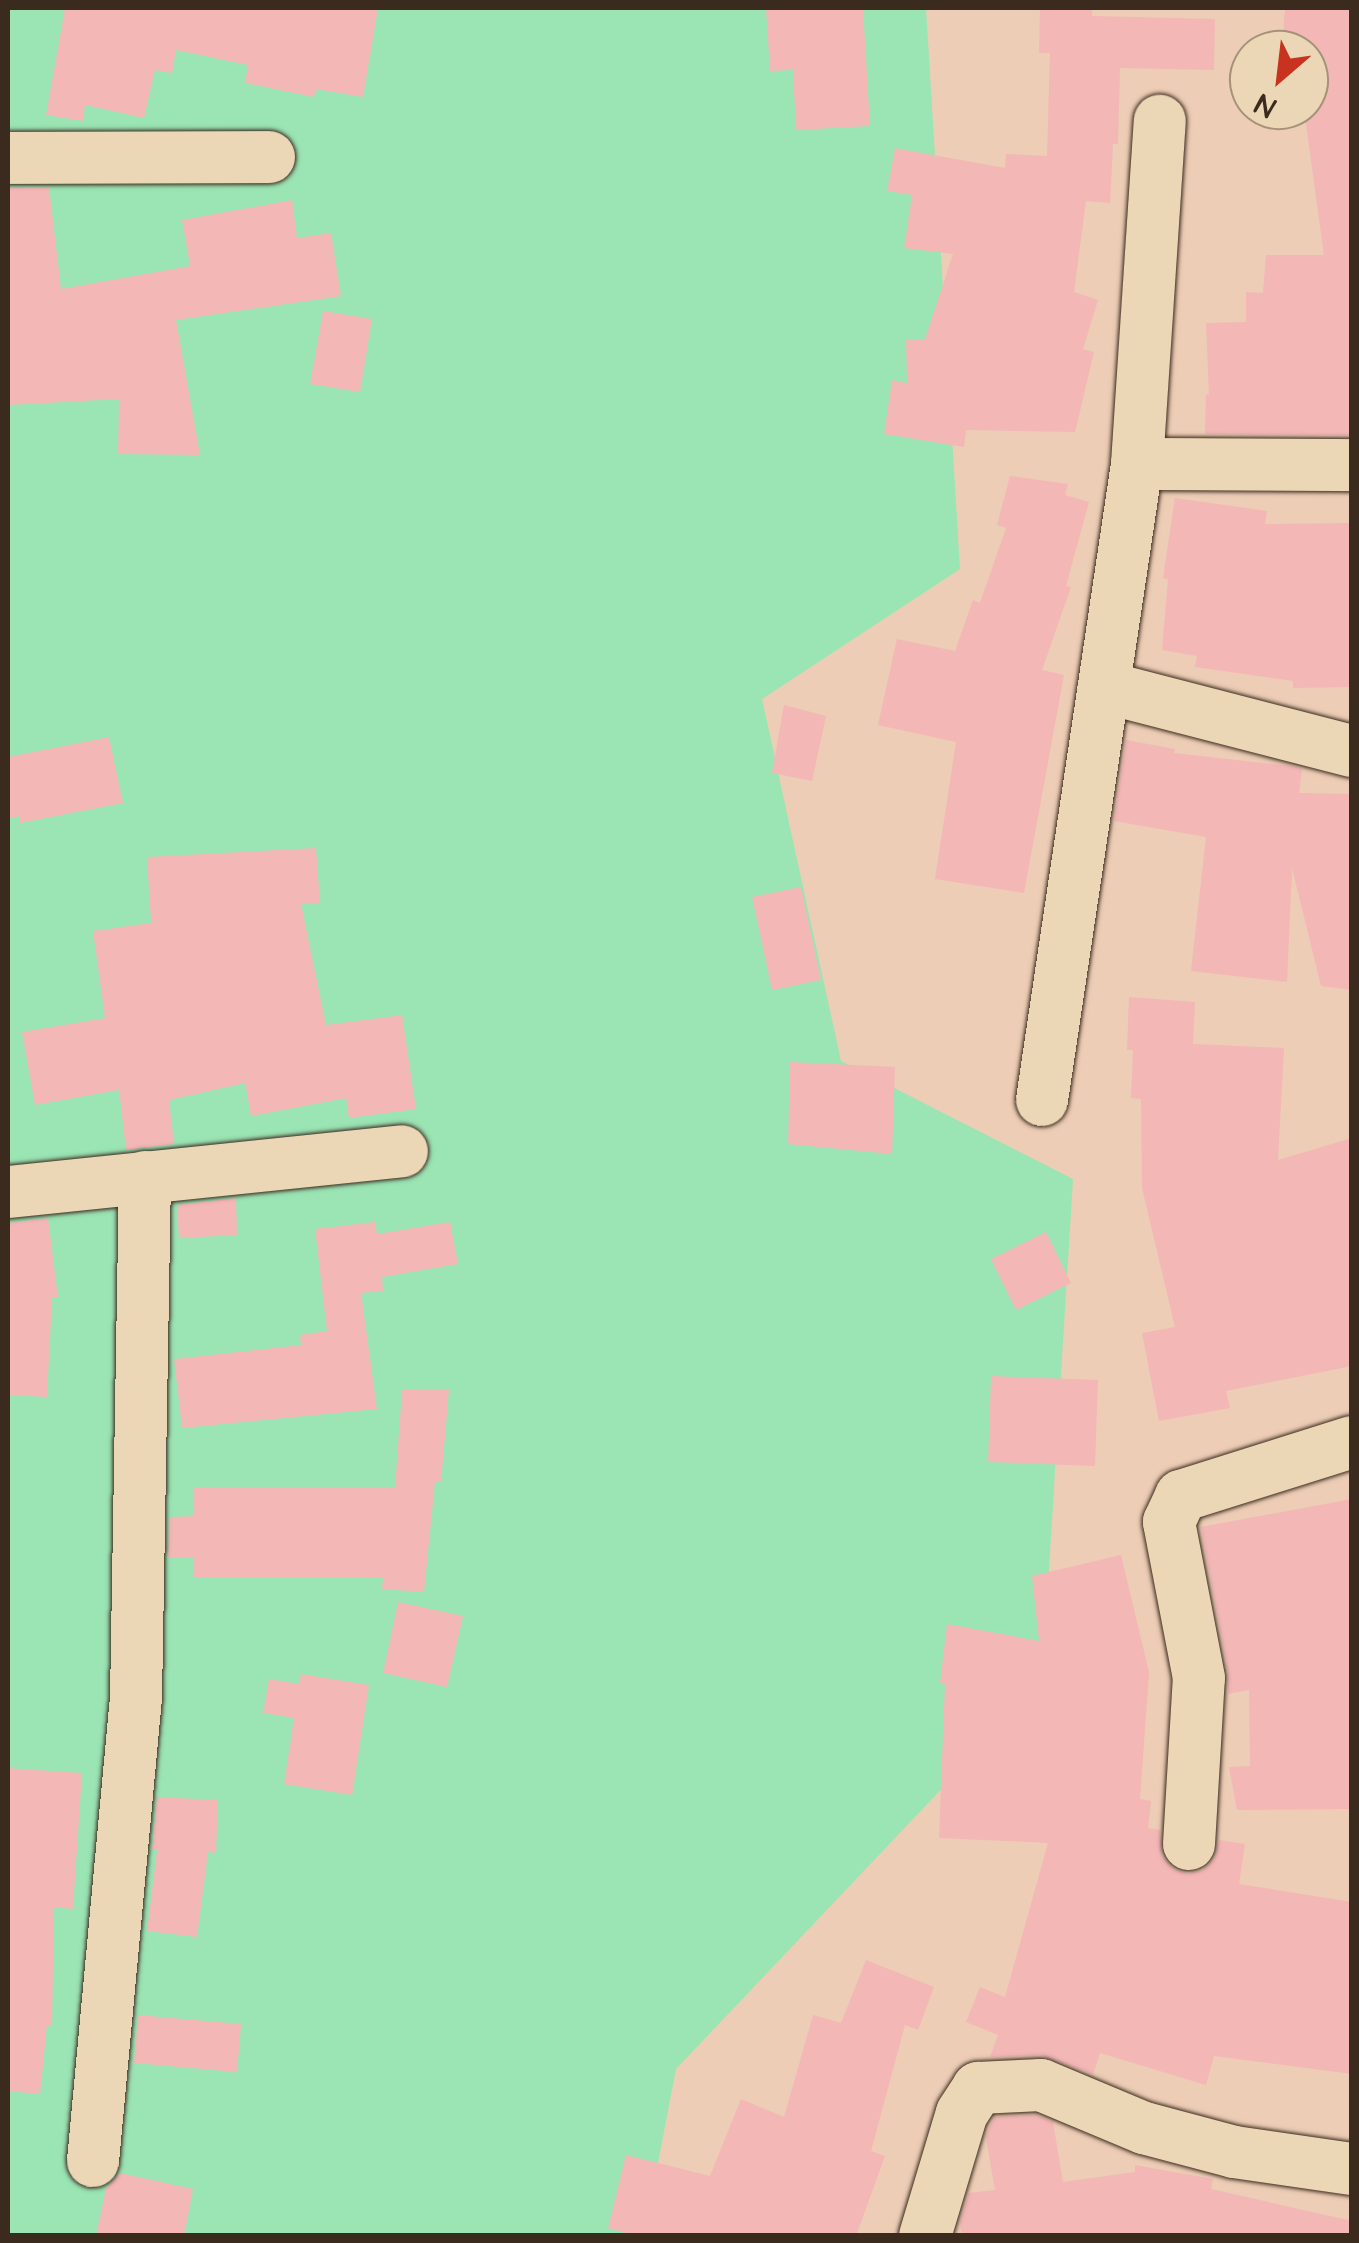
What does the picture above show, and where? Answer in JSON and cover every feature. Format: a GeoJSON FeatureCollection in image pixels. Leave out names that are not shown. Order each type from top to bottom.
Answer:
{"type":"FeatureCollection","features":[{"type":"Feature","properties":{"kind":"street"},"geometry":{"type":"LineString","coordinates":[[1042,1100],[1137,464],[1160,121]]}},
{"type":"Feature","properties":{"kind":"street"},"geometry":{"type":"LineString","coordinates":[[8,158],[269,156]]}},
{"type":"Feature","properties":{"kind":"street"},"geometry":{"type":"LineString","coordinates":[[1137,464],[1352,464]]}},
{"type":"Feature","properties":{"kind":"street"},"geometry":{"type":"LineString","coordinates":[[1104,686],[1352,751]]}},
{"type":"Feature","properties":{"kind":"street"},"geometry":{"type":"LineString","coordinates":[[8,1192],[402,1151]]}},
{"type":"Feature","properties":{"kind":"street"},"geometry":{"type":"LineString","coordinates":[[93,2161],[136,1698],[144,1177]]}},
{"type":"Feature","properties":{"kind":"street"},"geometry":{"type":"LineString","coordinates":[[1190,1844],[1199,1678],[1169,1522],[1182,1496],[1352,1442]]}},
{"type":"Feature","properties":{"kind":"street"},"geometry":{"type":"LineString","coordinates":[[926,2236],[962,2113],[978,2088],[1041,2084],[1144,2128],[1234,2152],[1352,2169]]}},
{"type":"Feature","properties":{"kind":"green space"},"geometry":{"type":"Polygon","coordinates":[[[8,8],[926,8],[960,569],[762,699],[841,1061],[1073,1179],[1042,1683],[676,2069],[644,2235],[8,2236],[8,8]]]}},
{"type":"Feature","properties":{"kind":"building"},"geometry":{"type":"Polygon","coordinates":[[[65,8],[378,8],[363,97],[316,89],[314,97],[245,83],[248,65],[176,50],[172,73],[155,70],[144,118],[85,105],[83,121],[46,115],[65,8]]]}},
{"type":"Feature","properties":{"kind":"building"},"geometry":{"type":"Polygon","coordinates":[[[766,8],[863,8],[870,126],[796,130],[793,70],[770,71],[766,8]]]}},
{"type":"Feature","properties":{"kind":"building"},"geometry":{"type":"Polygon","coordinates":[[[1040,8],[1092,8],[1092,16],[1215,19],[1214,70],[1120,68],[1118,144],[1113,144],[1110,203],[1086,201],[1074,292],[1098,300],[1083,349],[1094,352],[1075,432],[966,430],[964,447],[884,434],[892,380],[907,383],[906,339],[925,339],[953,254],[904,248],[912,195],[887,191],[895,148],[1005,168],[1006,154],[1047,156],[1050,53],[1039,53],[1040,8]]]}},
{"type":"Feature","properties":{"kind":"building"},"geometry":{"type":"Polygon","coordinates":[[[1285,8],[1352,8],[1352,435],[1205,434],[1206,394],[1209,395],[1206,323],[1246,322],[1246,292],[1263,293],[1266,255],[1324,255],[1307,130],[1329,130],[1329,30],[1283,30],[1285,8]]]}},
{"type":"Feature","properties":{"kind":"building"},"geometry":{"type":"Polygon","coordinates":[[[8,188],[49,188],[61,289],[190,266],[182,220],[292,200],[297,238],[331,233],[341,296],[176,320],[200,455],[118,454],[119,399],[8,405],[8,188]]]}},
{"type":"Feature","properties":{"kind":"building"},"geometry":{"type":"Polygon","coordinates":[[[323,311],[372,319],[360,392],[310,384],[323,311]]]}},
{"type":"Feature","properties":{"kind":"building"},"geometry":{"type":"Polygon","coordinates":[[[1010,476],[1068,484],[1065,495],[1089,502],[1066,586],[1071,587],[1042,670],[1064,675],[1024,893],[935,879],[956,742],[878,725],[897,639],[955,651],[973,600],[980,603],[1006,528],[997,525],[1010,476]]]}},
{"type":"Feature","properties":{"kind":"building"},"geometry":{"type":"Polygon","coordinates":[[[1175,498],[1267,511],[1265,524],[1352,523],[1352,687],[1293,688],[1293,681],[1195,667],[1197,656],[1162,650],[1168,579],[1163,578],[1175,498]]]}},
{"type":"Feature","properties":{"kind":"building"},"geometry":{"type":"Polygon","coordinates":[[[784,705],[826,716],[812,781],[772,773],[784,705]]]}},
{"type":"Feature","properties":{"kind":"building"},"geometry":{"type":"Polygon","coordinates":[[[109,737],[123,803],[20,823],[19,816],[8,819],[8,757],[109,737]]]}},
{"type":"Feature","properties":{"kind":"building"},"geometry":{"type":"Polygon","coordinates":[[[1126,740],[1175,749],[1174,753],[1291,766],[1302,769],[1299,793],[1352,794],[1352,990],[1321,986],[1292,868],[1287,982],[1191,971],[1206,837],[1114,821],[1126,740]]]}},
{"type":"Feature","properties":{"kind":"building"},"geometry":{"type":"Polygon","coordinates":[[[316,848],[320,903],[301,904],[326,1025],[402,1015],[416,1109],[349,1118],[346,1098],[251,1116],[245,1083],[169,1100],[174,1144],[126,1150],[119,1090],[35,1105],[22,1032],[105,1018],[93,931],[151,923],[147,857],[316,848]]]}},
{"type":"Feature","properties":{"kind":"building"},"geometry":{"type":"Polygon","coordinates":[[[801,887],[821,980],[772,990],[752,897],[801,887]]]}},
{"type":"Feature","properties":{"kind":"building"},"geometry":{"type":"Polygon","coordinates":[[[1129,997],[1195,1002],[1193,1044],[1284,1048],[1278,1160],[1352,1138],[1352,1366],[1226,1391],[1230,1408],[1159,1421],[1142,1333],[1175,1327],[1142,1188],[1141,1099],[1131,1098],[1133,1050],[1127,1050],[1129,997]]]}},
{"type":"Feature","properties":{"kind":"building"},"geometry":{"type":"Polygon","coordinates":[[[790,1062],[895,1067],[892,1154],[788,1144],[790,1062]]]}},
{"type":"Feature","properties":{"kind":"building"},"geometry":{"type":"Polygon","coordinates":[[[236,1198],[237,1235],[179,1238],[177,1205],[236,1198]]]}},
{"type":"Feature","properties":{"kind":"building"},"geometry":{"type":"Polygon","coordinates":[[[48,1218],[58,1298],[52,1298],[47,1397],[8,1395],[8,1223],[48,1218]]]}},
{"type":"Feature","properties":{"kind":"building"},"geometry":{"type":"Polygon","coordinates":[[[375,1222],[377,1234],[450,1222],[458,1264],[382,1277],[383,1291],[361,1293],[377,1409],[182,1428],[174,1359],[301,1345],[300,1335],[327,1331],[315,1229],[375,1222]]]}},
{"type":"Feature","properties":{"kind":"building"},"geometry":{"type":"Polygon","coordinates":[[[1046,1232],[1071,1283],[1016,1310],[991,1259],[1046,1232]]]}},
{"type":"Feature","properties":{"kind":"building"},"geometry":{"type":"Polygon","coordinates":[[[991,1376],[1098,1380],[1095,1466],[988,1462],[991,1376]]]}},
{"type":"Feature","properties":{"kind":"building"},"geometry":{"type":"Polygon","coordinates":[[[402,1390],[449,1390],[441,1482],[435,1482],[424,1592],[382,1589],[383,1578],[194,1578],[194,1557],[168,1558],[169,1517],[193,1516],[193,1488],[395,1488],[402,1390]]]}},
{"type":"Feature","properties":{"kind":"building"},"geometry":{"type":"Polygon","coordinates":[[[1352,1499],[1352,1809],[1237,1810],[1229,1767],[1250,1766],[1249,1690],[1228,1694],[1228,1672],[1201,1527],[1352,1499]]]}},
{"type":"Feature","properties":{"kind":"building"},"geometry":{"type":"Polygon","coordinates":[[[1121,1555],[1149,1672],[1140,1799],[1151,1801],[1148,1828],[1160,1830],[1162,1856],[1173,1869],[1188,1874],[1203,1870],[1214,1860],[1219,1840],[1245,1844],[1239,1884],[1352,1902],[1352,2074],[1214,2056],[1206,2085],[1100,2053],[1093,2074],[1040,2055],[990,2057],[998,2035],[966,2022],[980,1987],[1005,1997],[1048,1843],[939,1838],[945,1683],[940,1683],[947,1624],[1039,1641],[1032,1576],[1121,1555]]]}},
{"type":"Feature","properties":{"kind":"building"},"geometry":{"type":"Polygon","coordinates":[[[398,1602],[463,1616],[447,1687],[383,1673],[398,1602]]]}},
{"type":"Feature","properties":{"kind":"building"},"geometry":{"type":"Polygon","coordinates":[[[301,1674],[369,1685],[352,1795],[284,1784],[294,1718],[263,1713],[269,1679],[299,1684],[301,1674]]]}},
{"type":"Feature","properties":{"kind":"building"},"geometry":{"type":"Polygon","coordinates":[[[8,1768],[82,1773],[73,1909],[54,1907],[52,2025],[47,2025],[40,2094],[8,2091],[8,1768]]]}},
{"type":"Feature","properties":{"kind":"building"},"geometry":{"type":"Polygon","coordinates":[[[157,1797],[218,1800],[216,1853],[208,1852],[197,1937],[147,1931],[157,1850],[152,1850],[157,1797]]]}},
{"type":"Feature","properties":{"kind":"building"},"geometry":{"type":"Polygon","coordinates":[[[866,1960],[934,1987],[918,2030],[905,2025],[871,2151],[885,2156],[856,2236],[636,2236],[608,2228],[626,2155],[710,2176],[741,2099],[784,2117],[813,2015],[841,2023],[866,1960]]]}},
{"type":"Feature","properties":{"kind":"building"},"geometry":{"type":"Polygon","coordinates":[[[138,2015],[241,2024],[237,2072],[134,2063],[138,2015]]]}},
{"type":"Feature","properties":{"kind":"building"},"geometry":{"type":"Polygon","coordinates":[[[1036,2115],[1053,2122],[1063,2182],[1135,2172],[1135,2165],[1213,2179],[1211,2189],[1352,2221],[1350,2236],[962,2236],[960,2223],[969,2193],[995,2190],[986,2138],[995,2117],[1036,2115]]]}},
{"type":"Feature","properties":{"kind":"building"},"geometry":{"type":"Polygon","coordinates":[[[120,2173],[193,2189],[184,2236],[96,2236],[106,2188],[120,2173]]]}}]}
